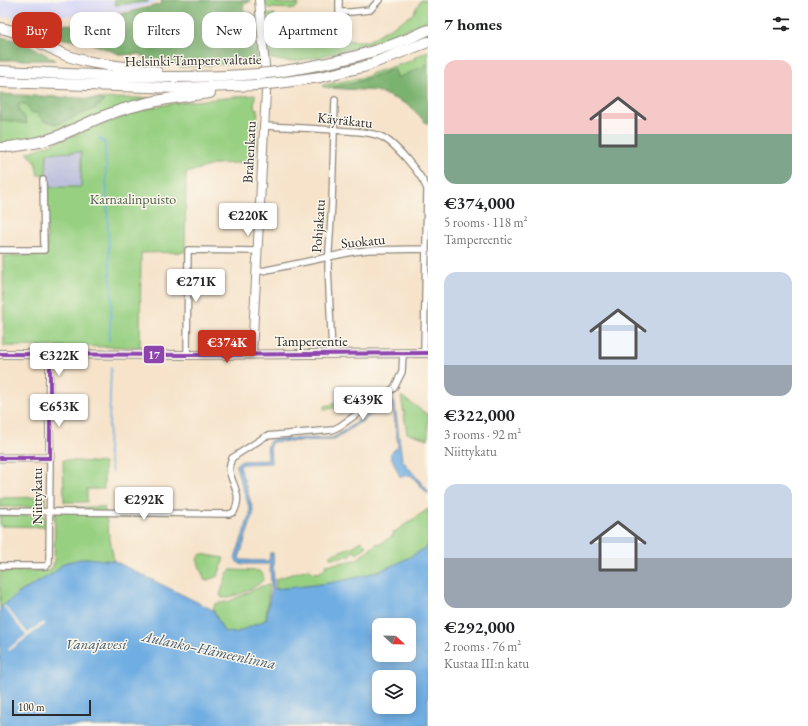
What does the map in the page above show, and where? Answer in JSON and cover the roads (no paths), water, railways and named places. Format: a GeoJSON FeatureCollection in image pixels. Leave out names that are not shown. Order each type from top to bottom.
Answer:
{"type":"FeatureCollection","features":[{"type":"Feature","properties":{"kind":"highway"},"geometry":{"type":"LineString","coordinates":[[0,28],[21,34],[64,54],[89,62],[149,70],[172,77]]}},
{"type":"Feature","properties":{"kind":"highway","name":"Helsinki-Tampere valtatie"},"geometry":{"type":"LineString","coordinates":[[0,70],[172,77],[258,74],[320,66],[388,47],[428,30]]}},
{"type":"Feature","properties":{"kind":"highway","name":"Helsinki-Tampere valtatie"},"geometry":{"type":"LineString","coordinates":[[0,82],[150,87],[257,85],[320,77],[363,67],[428,42]]}},
{"type":"Feature","properties":{"kind":"highway"},"geometry":{"type":"LineString","coordinates":[[4,147],[39,142],[54,138],[108,114],[146,103],[216,93],[245,86]]}},
{"type":"Feature","properties":{"kind":"main road","name":"Brahenkatu"},"geometry":{"type":"LineString","coordinates":[[252,354],[266,92],[259,0]]}},
{"type":"Feature","properties":{"kind":"main road","name":"Tampereentie"},"geometry":{"type":"LineString","coordinates":[[0,354],[187,355],[426,353]]}},
{"type":"Feature","properties":{"kind":"street"},"geometry":{"type":"LineString","coordinates":[[339,0],[339,12],[351,12],[370,10],[378,0]]}},
{"type":"Feature","properties":{"kind":"street","name":"Pohjakatu"},"geometry":{"type":"LineString","coordinates":[[332,353],[328,258],[336,100]]}},
{"type":"Feature","properties":{"kind":"street","name":"Käyräkatu"},"geometry":{"type":"LineString","coordinates":[[264,126],[334,130],[381,136],[414,167],[425,183],[427,189],[426,353]]}},
{"type":"Feature","properties":{"kind":"street"},"geometry":{"type":"LineString","coordinates":[[0,250],[44,250],[43,180]]}},
{"type":"Feature","properties":{"kind":"street","name":"Suokatu"},"geometry":{"type":"LineString","coordinates":[[256,271],[328,258],[352,252],[368,250],[426,249]]}},
{"type":"Feature","properties":{"kind":"street"},"geometry":{"type":"LineString","coordinates":[[187,355],[188,250],[257,251]]}},
{"type":"Feature","properties":{"kind":"street","name":"Niittykatu"},"geometry":{"type":"LineString","coordinates":[[0,566],[47,565],[50,561],[50,458],[48,399],[50,354]]}},
{"type":"Feature","properties":{"kind":"street"},"geometry":{"type":"LineString","coordinates":[[0,511],[229,514],[234,512],[238,499],[230,473],[230,463],[232,458],[266,436],[332,430],[340,426],[394,388],[402,372],[403,354]]}},
{"type":"Feature","properties":{"kind":"street"},"geometry":{"type":"LineString","coordinates":[[0,458],[50,458]]}},
{"type":"Feature","properties":{"kind":"water","name":"Vanajavesi"},"geometry":{"type":"Polygon","coordinates":[[[387,402],[393,402],[395,406],[402,460],[428,491],[428,494],[411,475],[400,477],[390,454],[398,446],[393,407],[391,404],[388,404],[333,440],[272,442],[270,446],[271,463],[243,464],[240,467],[253,510],[253,515],[239,558],[241,560],[269,561],[270,553],[273,553],[274,589],[335,582],[373,573],[410,557],[428,546],[428,726],[0,726],[0,608],[19,593],[52,574],[64,563],[85,558],[114,561],[213,610],[224,632],[235,633],[266,620],[271,589],[270,564],[241,564],[237,562],[235,558],[250,514],[237,470],[237,464],[240,461],[268,460],[268,445],[273,439],[332,438],[387,402]]]}},
{"type":"Feature","properties":{"kind":"waterway"},"geometry":{"type":"LineString","coordinates":[[99,137],[105,144],[112,299],[109,341]]}},
{"type":"Feature","properties":{"kind":"waterway"},"geometry":{"type":"LineString","coordinates":[[111,367],[108,452],[112,472]]}},
{"type":"Feature","properties":{"kind":"park label","name":"Karnaalinpuisto"},"geometry":{"type":"Point","coordinates":[133,199]}},
{"type":"Feature","properties":{"kind":"water label","name":"Aulanko–Hämeenlinna"},"geometry":{"type":"Point","coordinates":[209,650]}}]}
